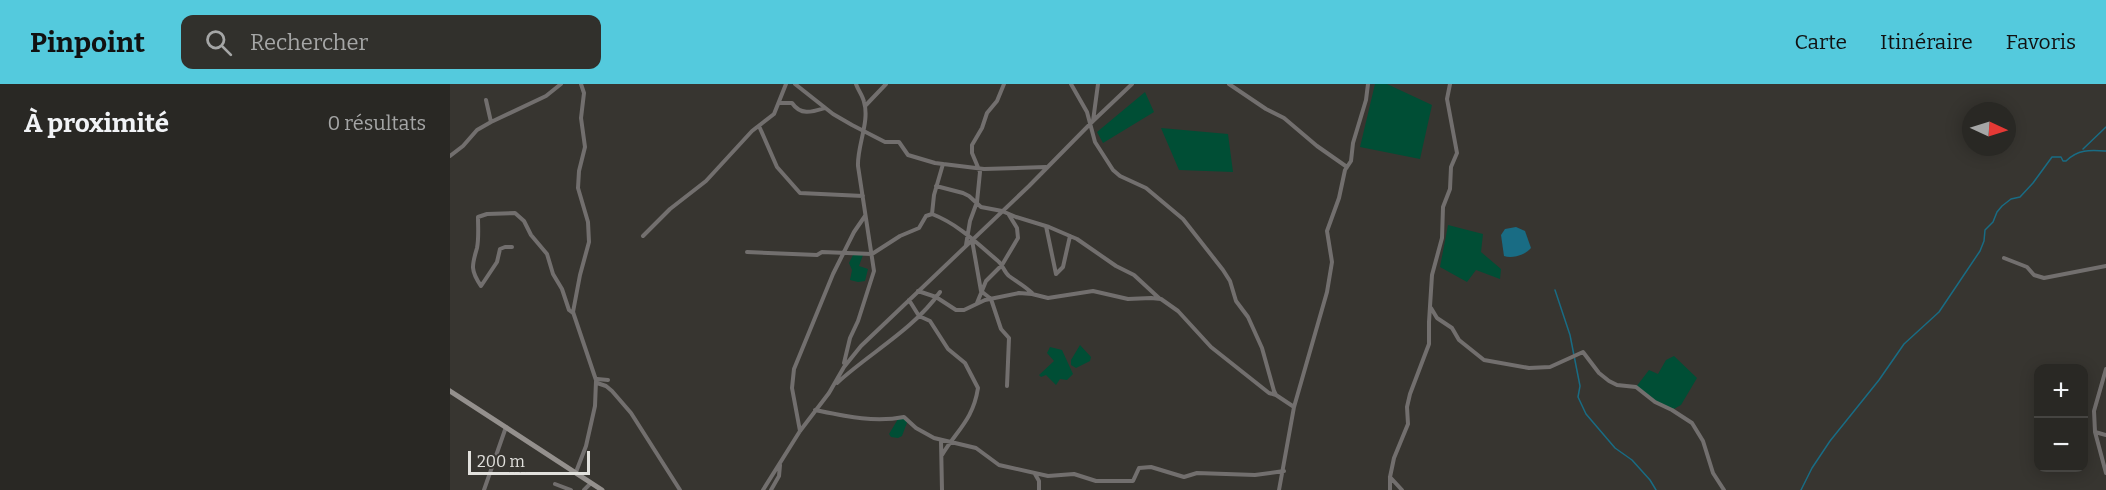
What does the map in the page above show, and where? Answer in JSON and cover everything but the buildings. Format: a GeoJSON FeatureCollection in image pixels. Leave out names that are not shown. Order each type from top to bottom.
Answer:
{"type":"FeatureCollection","features":[{"type":"Feature","properties":{"kind":"street"},"geometry":{"type":"LineString","coordinates":[[450,156],[463,146],[477,130],[546,96],[561,84]]}},
{"type":"Feature","properties":{"kind":"street"},"geometry":{"type":"LineString","coordinates":[[581,84],[584,93],[581,124],[585,147],[579,171],[578,188],[588,222],[590,242],[580,275],[574,314],[597,383],[612,391],[631,412],[680,490]]}},
{"type":"Feature","properties":{"kind":"street"},"geometry":{"type":"LineString","coordinates":[[642,236],[669,209],[706,182],[745,138],[774,114],[786,84]]}},
{"type":"Feature","properties":{"kind":"street"},"geometry":{"type":"LineString","coordinates":[[795,84],[852,125],[885,142],[899,142],[913,158],[979,168],[1047,167]]}},
{"type":"Feature","properties":{"kind":"street"},"geometry":{"type":"LineString","coordinates":[[844,367],[850,338],[874,271],[858,157],[864,130],[865,105],[856,84]]}},
{"type":"Feature","properties":{"kind":"street"},"geometry":{"type":"LineString","coordinates":[[865,105],[886,84]]}},
{"type":"Feature","properties":{"kind":"street"},"geometry":{"type":"LineString","coordinates":[[1004,84],[972,145],[972,153],[981,172],[977,202],[970,220],[970,238],[981,291],[991,299],[1001,328],[1009,338],[1007,386]]}},
{"type":"Feature","properties":{"kind":"street"},"geometry":{"type":"LineString","coordinates":[[1071,84],[1083,101],[1095,142],[1113,170],[1146,188],[1184,219],[1223,270],[1230,281],[1236,301],[1248,317],[1260,342],[1269,379],[1276,395]]}},
{"type":"Feature","properties":{"kind":"street"},"geometry":{"type":"LineString","coordinates":[[1091,122],[1098,84]]}},
{"type":"Feature","properties":{"kind":"street"},"geometry":{"type":"LineString","coordinates":[[763,490],[814,410],[861,346],[966,245],[970,238],[1002,211],[1132,84]]}},
{"type":"Feature","properties":{"kind":"street"},"geometry":{"type":"LineString","coordinates":[[1229,84],[1266,109],[1284,118],[1323,151],[1347,167]]}},
{"type":"Feature","properties":{"kind":"street"},"geometry":{"type":"LineString","coordinates":[[1279,490],[1294,407],[1327,292],[1332,262],[1327,231],[1351,160],[1368,84]]}},
{"type":"Feature","properties":{"kind":"street"},"geometry":{"type":"LineString","coordinates":[[1390,490],[1394,458],[1405,434],[1410,394],[1429,344],[1432,275],[1442,238],[1443,207],[1450,189],[1451,167],[1457,153],[1447,99],[1450,84]]}},
{"type":"Feature","properties":{"kind":"street"},"geometry":{"type":"LineString","coordinates":[[486,100],[491,122]]}},
{"type":"Feature","properties":{"kind":"street"},"geometry":{"type":"LineString","coordinates":[[779,103],[792,103],[797,109],[805,112],[826,108]]}},
{"type":"Feature","properties":{"kind":"street"},"geometry":{"type":"LineString","coordinates":[[759,126],[777,167],[800,193],[863,195]]}},
{"type":"Feature","properties":{"kind":"street"},"geometry":{"type":"LineString","coordinates":[[932,214],[936,186],[943,164]]}},
{"type":"Feature","properties":{"kind":"street"},"geometry":{"type":"LineString","coordinates":[[936,186],[963,193],[981,207],[1002,211],[1070,236],[1134,275],[1178,311],[1196,333],[1225,360],[1269,393],[1294,407]]}},
{"type":"Feature","properties":{"kind":"street"},"geometry":{"type":"LineString","coordinates":[[512,247],[500,249],[497,262],[481,286],[472,267],[473,255],[477,249],[478,217],[487,214],[514,213],[524,221],[531,235],[547,254],[569,310],[574,314]]}},
{"type":"Feature","properties":{"kind":"street"},"geometry":{"type":"LineString","coordinates":[[747,252],[872,254],[900,236],[919,228],[926,216],[932,214],[952,223],[1002,265],[1007,275],[1025,286],[1032,294]]}},
{"type":"Feature","properties":{"kind":"street"},"geometry":{"type":"LineString","coordinates":[[800,431],[792,388],[793,374],[843,254],[866,215]]}},
{"type":"Feature","properties":{"kind":"street"},"geometry":{"type":"LineString","coordinates":[[977,304],[986,281],[1002,265],[1019,233],[1009,215]]}},
{"type":"Feature","properties":{"kind":"street"},"geometry":{"type":"LineString","coordinates":[[1046,226],[1048,245],[1056,274],[1063,267],[1070,236]]}},
{"type":"Feature","properties":{"kind":"street"},"geometry":{"type":"LineString","coordinates":[[2004,258],[2027,267],[2034,275],[2044,278],[2106,266]]}},
{"type":"Feature","properties":{"kind":"street"},"geometry":{"type":"LineString","coordinates":[[918,291],[936,297],[956,310],[964,310],[991,299],[1019,293],[1054,298],[1093,291],[1128,299],[1161,299]]}},
{"type":"Feature","properties":{"kind":"street"},"geometry":{"type":"LineString","coordinates":[[832,387],[861,361],[891,341],[919,316],[940,292]]}},
{"type":"Feature","properties":{"kind":"street"},"geometry":{"type":"LineString","coordinates":[[909,300],[919,316],[930,321],[948,349],[965,363],[978,388],[970,414],[960,432],[942,455]]}},
{"type":"Feature","properties":{"kind":"street"},"geometry":{"type":"LineString","coordinates":[[1430,308],[1437,318],[1452,328],[1459,340],[1484,360],[1529,368],[1550,367],[1583,352],[1599,373],[1609,381],[1617,385],[1636,387],[1655,402],[1692,423],[1703,441],[1713,473],[1724,490]]}},
{"type":"Feature","properties":{"kind":"street"},"geometry":{"type":"LineString","coordinates":[[2106,369],[2094,411],[2095,432],[2106,473]]}},
{"type":"Feature","properties":{"kind":"street"},"geometry":{"type":"LineString","coordinates":[[596,377],[608,380]]}},
{"type":"Feature","properties":{"kind":"street"},"geometry":{"type":"LineString","coordinates":[[575,473],[586,446],[596,406],[596,377]]}},
{"type":"Feature","properties":{"kind":"street"},"geometry":{"type":"LineString","coordinates":[[452,394],[602,490]]}},
{"type":"Feature","properties":{"kind":"street"},"geometry":{"type":"LineString","coordinates":[[814,410],[857,418],[893,420],[904,417],[916,428],[940,441],[974,447],[999,465],[1055,477],[1074,474],[1096,481],[1133,481],[1142,466],[1184,477],[1197,473],[1256,475],[1284,471]]}},
{"type":"Feature","properties":{"kind":"street"},"geometry":{"type":"LineString","coordinates":[[484,490],[506,428]]}},
{"type":"Feature","properties":{"kind":"street"},"geometry":{"type":"LineString","coordinates":[[2095,432],[2106,435]]}},
{"type":"Feature","properties":{"kind":"street"},"geometry":{"type":"LineString","coordinates":[[940,441],[942,490]]}},
{"type":"Feature","properties":{"kind":"street"},"geometry":{"type":"LineString","coordinates":[[771,490],[779,476],[780,464]]}},
{"type":"Feature","properties":{"kind":"street"},"geometry":{"type":"LineString","coordinates":[[1034,473],[1039,481],[1039,490]]}},
{"type":"Feature","properties":{"kind":"street"},"geometry":{"type":"LineString","coordinates":[[1390,477],[1402,490]]}},
{"type":"Feature","properties":{"kind":"street"},"geometry":{"type":"LineString","coordinates":[[584,490],[591,483]]}},
{"type":"Feature","properties":{"kind":"street"},"geometry":{"type":"LineString","coordinates":[[555,484],[571,490]]}},
{"type":"Feature","properties":{"kind":"green space"},"geometry":{"type":"Polygon","coordinates":[[[1375,84],[1387,84],[1432,105],[1420,159],[1360,147],[1375,84]]]}},
{"type":"Feature","properties":{"kind":"green space"},"geometry":{"type":"Polygon","coordinates":[[[1145,92],[1154,112],[1103,143],[1097,132],[1145,92]]]}},
{"type":"Feature","properties":{"kind":"green space"},"geometry":{"type":"Polygon","coordinates":[[[1161,128],[1228,134],[1233,172],[1179,170],[1161,128]]]}},
{"type":"Feature","properties":{"kind":"green space"},"geometry":{"type":"Polygon","coordinates":[[[1448,225],[1483,234],[1481,252],[1501,269],[1500,279],[1476,270],[1467,282],[1440,267],[1448,225]]]}},
{"type":"Feature","properties":{"kind":"green space"},"geometry":{"type":"Polygon","coordinates":[[[853,255],[863,255],[859,266],[868,269],[865,281],[850,280],[852,270],[849,263],[853,255]]]}},
{"type":"Feature","properties":{"kind":"green space"},"geometry":{"type":"Polygon","coordinates":[[[1080,345],[1091,357],[1090,361],[1076,368],[1071,365],[1071,360],[1080,345]]]}},
{"type":"Feature","properties":{"kind":"green space"},"geometry":{"type":"Polygon","coordinates":[[[1050,347],[1062,350],[1073,374],[1067,380],[1060,379],[1056,385],[1046,375],[1041,377],[1039,375],[1054,361],[1047,353],[1050,347]]]}},
{"type":"Feature","properties":{"kind":"green space"},"geometry":{"type":"Polygon","coordinates":[[[1674,356],[1697,378],[1681,405],[1672,410],[1655,402],[1636,387],[1649,370],[1658,374],[1666,360],[1674,356]]]}},
{"type":"Feature","properties":{"kind":"green space"},"geometry":{"type":"Polygon","coordinates":[[[904,417],[908,420],[902,436],[891,437],[889,434],[898,419],[904,417]]]}},
{"type":"Feature","properties":{"kind":"water"},"geometry":{"type":"Polygon","coordinates":[[[1516,227],[1525,231],[1531,248],[1518,256],[1504,256],[1501,235],[1505,229],[1516,227]]]}},
{"type":"Feature","properties":{"kind":"waterway"},"geometry":{"type":"LineString","coordinates":[[2083,149],[2106,127]]}},
{"type":"Feature","properties":{"kind":"waterway"},"geometry":{"type":"LineString","coordinates":[[1801,490],[1830,441],[1879,380],[1904,344],[1939,312],[1980,251],[1985,230],[1993,222],[2002,206],[2011,199],[2020,197],[2052,157],[2061,157],[2063,161],[2066,161],[2080,152],[2106,151]]}},
{"type":"Feature","properties":{"kind":"waterway"},"geometry":{"type":"LineString","coordinates":[[1555,290],[1570,335],[1580,386],[1578,397],[1586,414],[1615,448],[1632,460],[1656,490]]}}]}
